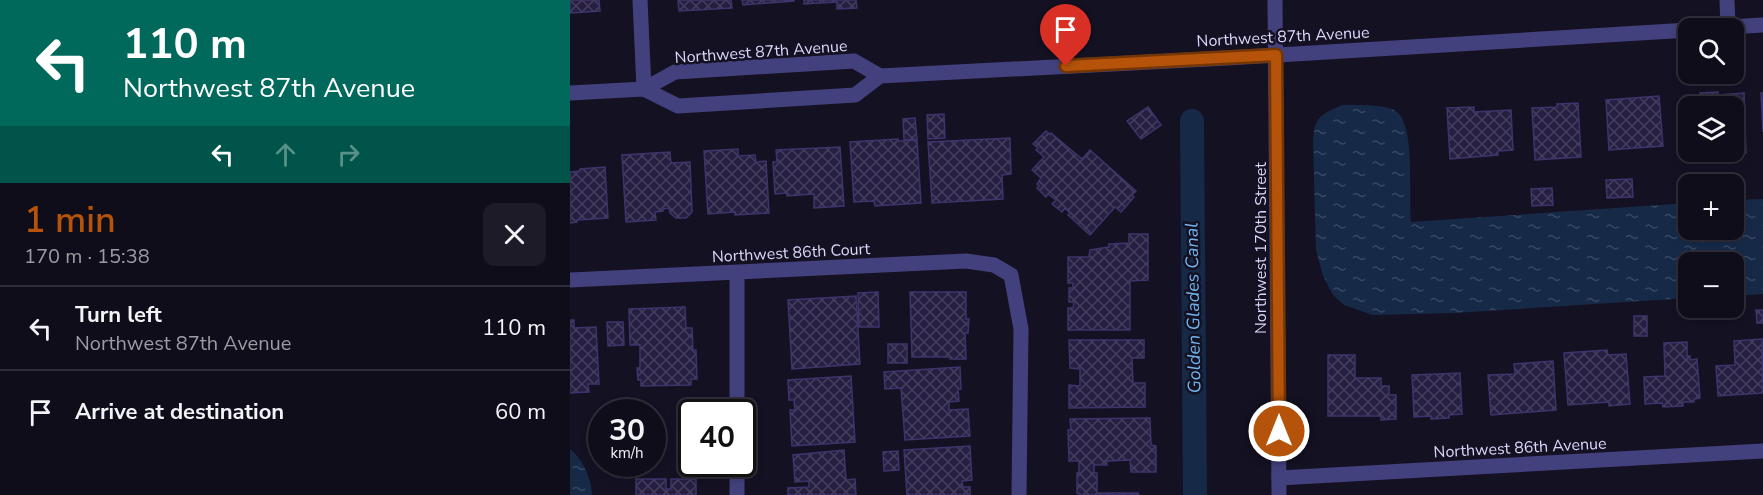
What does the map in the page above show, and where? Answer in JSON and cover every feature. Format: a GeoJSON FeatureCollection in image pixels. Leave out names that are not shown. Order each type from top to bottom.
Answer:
{"type":"FeatureCollection","features":[{"type":"Feature","properties":{"kind":"street"},"geometry":{"type":"LineString","coordinates":[[640,0],[644,89]]}},
{"type":"Feature","properties":{"kind":"street","name":"Northwest 170th Street"},"geometry":{"type":"LineString","coordinates":[[1275,0],[1279,495]]}},
{"type":"Feature","properties":{"kind":"street"},"geometry":{"type":"LineString","coordinates":[[1727,0],[1728,18]]}},
{"type":"Feature","properties":{"kind":"street"},"geometry":{"type":"LineString","coordinates":[[1744,27],[1763,26]]}},
{"type":"Feature","properties":{"kind":"street","name":"Northwest 87th Avenue"},"geometry":{"type":"LineString","coordinates":[[570,93],[644,89],[675,72],[854,61],[880,76],[1678,31]]}},
{"type":"Feature","properties":{"kind":"street","name":"Northwest 87th Avenue"},"geometry":{"type":"LineString","coordinates":[[644,89],[678,106],[855,95],[880,76]]}},
{"type":"Feature","properties":{"kind":"street","name":"Northwest 86th Court"},"geometry":{"type":"LineString","coordinates":[[570,280],[966,261],[994,265],[1011,275],[1021,329],[1019,495]]}},
{"type":"Feature","properties":{"kind":"street"},"geometry":{"type":"LineString","coordinates":[[737,273],[737,399]]}},
{"type":"Feature","properties":{"kind":"street","name":"Northwest 86th Avenue"},"geometry":{"type":"LineString","coordinates":[[1279,478],[1763,451]]}},
{"type":"Feature","properties":{"kind":"street"},"geometry":{"type":"LineString","coordinates":[[737,477],[737,495]]}},
{"type":"Feature","properties":{"kind":"water"},"geometry":{"type":"Polygon","coordinates":[[[1342,105],[1387,108],[1397,112],[1403,120],[1409,147],[1411,222],[1678,204],[1678,240],[1744,240],[1744,200],[1763,199],[1763,294],[1744,295],[1744,252],[1678,252],[1678,299],[1454,313],[1373,315],[1344,305],[1333,295],[1323,276],[1316,250],[1313,142],[1317,122],[1328,112],[1342,105]]]}},
{"type":"Feature","properties":{"kind":"water"},"geometry":{"type":"Polygon","coordinates":[[[570,449],[586,470],[592,495],[570,495],[570,449]]]}},
{"type":"Feature","properties":{"kind":"building"},"geometry":{"type":"Polygon","coordinates":[[[570,0],[599,0],[600,11],[570,13],[570,0]]]}},
{"type":"Feature","properties":{"kind":"building"},"geometry":{"type":"Polygon","coordinates":[[[678,0],[731,0],[732,8],[679,11],[678,0]]]}},
{"type":"Feature","properties":{"kind":"building"},"geometry":{"type":"Polygon","coordinates":[[[742,0],[794,0],[794,1],[743,5],[742,0]]]}},
{"type":"Feature","properties":{"kind":"building"},"geometry":{"type":"Polygon","coordinates":[[[804,0],[856,0],[857,8],[837,9],[837,2],[804,4],[804,0]]]}},
{"type":"Feature","properties":{"kind":"building"},"geometry":{"type":"Polygon","coordinates":[[[1718,92],[1718,95],[1744,93],[1746,153],[1744,153],[1744,96],[1700,96],[1700,93],[1718,92]]]}},
{"type":"Feature","properties":{"kind":"building"},"geometry":{"type":"Polygon","coordinates":[[[1761,93],[1763,93],[1763,132],[1761,93]]]}},
{"type":"Feature","properties":{"kind":"building"},"geometry":{"type":"Polygon","coordinates":[[[1659,96],[1663,146],[1609,150],[1606,100],[1659,96]]]}},
{"type":"Feature","properties":{"kind":"building"},"geometry":{"type":"Polygon","coordinates":[[[1578,103],[1581,157],[1535,160],[1532,108],[1578,103]]]}},
{"type":"Feature","properties":{"kind":"building"},"geometry":{"type":"Polygon","coordinates":[[[1148,107],[1161,125],[1141,139],[1127,121],[1148,107]]]}},
{"type":"Feature","properties":{"kind":"building"},"geometry":{"type":"Polygon","coordinates":[[[1474,107],[1474,112],[1511,110],[1513,150],[1498,151],[1498,155],[1450,159],[1447,108],[1474,107]]]}},
{"type":"Feature","properties":{"kind":"building"},"geometry":{"type":"Polygon","coordinates":[[[944,114],[945,138],[928,139],[927,115],[944,114]]]}},
{"type":"Feature","properties":{"kind":"building"},"geometry":{"type":"Polygon","coordinates":[[[915,118],[917,139],[904,140],[903,119],[915,118]]]}},
{"type":"Feature","properties":{"kind":"building"},"geometry":{"type":"Polygon","coordinates":[[[1046,131],[1082,159],[1090,150],[1136,191],[1132,195],[1134,197],[1121,212],[1115,207],[1090,235],[1068,215],[1070,213],[1065,208],[1062,212],[1052,204],[1056,200],[1048,194],[1046,197],[1037,188],[1041,178],[1032,170],[1044,157],[1033,144],[1046,131]]]}},
{"type":"Feature","properties":{"kind":"building"},"geometry":{"type":"Polygon","coordinates":[[[1010,138],[1011,174],[1002,175],[1003,199],[932,203],[928,142],[1010,138]]]}},
{"type":"Feature","properties":{"kind":"building"},"geometry":{"type":"Polygon","coordinates":[[[898,139],[898,141],[917,140],[921,203],[875,206],[874,201],[854,202],[850,142],[898,139]]]}},
{"type":"Feature","properties":{"kind":"building"},"geometry":{"type":"Polygon","coordinates":[[[840,147],[844,206],[814,208],[814,194],[787,196],[787,193],[775,194],[773,162],[777,162],[776,150],[840,147]]]}},
{"type":"Feature","properties":{"kind":"building"},"geometry":{"type":"Polygon","coordinates":[[[738,149],[738,156],[755,155],[756,162],[766,161],[769,213],[708,214],[704,151],[738,149]]]}},
{"type":"Feature","properties":{"kind":"building"},"geometry":{"type":"Polygon","coordinates":[[[670,152],[671,163],[690,162],[692,212],[686,218],[676,218],[670,213],[669,208],[655,212],[656,220],[626,222],[622,155],[670,152]]]}},
{"type":"Feature","properties":{"kind":"building"},"geometry":{"type":"Polygon","coordinates":[[[605,167],[608,218],[577,220],[577,222],[570,223],[570,172],[605,167]]]}},
{"type":"Feature","properties":{"kind":"building"},"geometry":{"type":"Polygon","coordinates":[[[1632,179],[1633,197],[1607,198],[1606,180],[1632,179]]]}},
{"type":"Feature","properties":{"kind":"building"},"geometry":{"type":"Polygon","coordinates":[[[1552,188],[1553,205],[1532,206],[1531,189],[1552,188]]]}},
{"type":"Feature","properties":{"kind":"building"},"geometry":{"type":"Polygon","coordinates":[[[1129,234],[1148,234],[1148,280],[1130,281],[1130,330],[1068,330],[1068,308],[1073,308],[1074,302],[1069,302],[1069,288],[1073,288],[1073,283],[1068,283],[1068,257],[1089,257],[1090,250],[1109,247],[1109,244],[1129,243],[1129,234]]]}},
{"type":"Feature","properties":{"kind":"building"},"geometry":{"type":"Polygon","coordinates":[[[878,292],[879,327],[859,327],[858,293],[878,292]]]}},
{"type":"Feature","properties":{"kind":"building"},"geometry":{"type":"Polygon","coordinates":[[[910,292],[966,292],[966,319],[969,319],[968,333],[965,333],[966,359],[912,357],[910,292]]]}},
{"type":"Feature","properties":{"kind":"building"},"geometry":{"type":"Polygon","coordinates":[[[856,296],[860,364],[792,369],[788,300],[856,296]]]}},
{"type":"Feature","properties":{"kind":"building"},"geometry":{"type":"Polygon","coordinates":[[[685,307],[686,328],[692,328],[693,350],[696,350],[697,379],[691,379],[691,385],[641,386],[637,368],[640,368],[640,345],[630,345],[629,309],[685,307]]]}},
{"type":"Feature","properties":{"kind":"building"},"geometry":{"type":"Polygon","coordinates":[[[1756,310],[1763,310],[1763,323],[1757,323],[1756,310]]]}},
{"type":"Feature","properties":{"kind":"building"},"geometry":{"type":"Polygon","coordinates":[[[1634,316],[1647,316],[1647,336],[1634,336],[1634,316]]]}},
{"type":"Feature","properties":{"kind":"building"},"geometry":{"type":"Polygon","coordinates":[[[570,320],[574,320],[574,328],[596,327],[599,384],[588,384],[589,392],[570,393],[570,320]]]}},
{"type":"Feature","properties":{"kind":"building"},"geometry":{"type":"Polygon","coordinates":[[[607,322],[623,322],[624,345],[608,346],[607,322]]]}},
{"type":"Feature","properties":{"kind":"building"},"geometry":{"type":"Polygon","coordinates":[[[1762,339],[1763,393],[1718,396],[1716,366],[1735,365],[1734,341],[1762,339]]]}},
{"type":"Feature","properties":{"kind":"building"},"geometry":{"type":"Polygon","coordinates":[[[1069,340],[1144,340],[1144,358],[1132,358],[1133,383],[1145,383],[1145,407],[1069,408],[1069,385],[1080,386],[1080,369],[1070,368],[1069,340]]]}},
{"type":"Feature","properties":{"kind":"building"},"geometry":{"type":"Polygon","coordinates":[[[1687,342],[1687,356],[1690,356],[1690,360],[1697,359],[1700,398],[1694,399],[1694,402],[1683,402],[1683,406],[1663,407],[1662,403],[1645,404],[1644,377],[1665,376],[1664,343],[1687,342]]]}},
{"type":"Feature","properties":{"kind":"building"},"geometry":{"type":"Polygon","coordinates":[[[888,344],[907,344],[907,363],[888,363],[888,344]]]}},
{"type":"Feature","properties":{"kind":"building"},"geometry":{"type":"Polygon","coordinates":[[[1607,350],[1608,355],[1626,354],[1630,404],[1609,406],[1609,402],[1568,405],[1564,353],[1607,350]]]}},
{"type":"Feature","properties":{"kind":"building"},"geometry":{"type":"Polygon","coordinates":[[[1328,355],[1355,355],[1355,378],[1381,378],[1381,386],[1389,386],[1389,395],[1396,395],[1396,419],[1381,420],[1381,416],[1328,416],[1328,355]]]}},
{"type":"Feature","properties":{"kind":"building"},"geometry":{"type":"Polygon","coordinates":[[[1553,361],[1556,410],[1491,415],[1488,375],[1515,374],[1514,364],[1553,361]]]}},
{"type":"Feature","properties":{"kind":"building"},"geometry":{"type":"Polygon","coordinates":[[[960,367],[959,401],[949,402],[949,410],[968,409],[970,436],[905,440],[901,388],[885,389],[884,372],[960,367]]]}},
{"type":"Feature","properties":{"kind":"building"},"geometry":{"type":"Polygon","coordinates":[[[1460,373],[1462,414],[1449,415],[1449,418],[1414,417],[1412,375],[1460,373]]]}},
{"type":"Feature","properties":{"kind":"building"},"geometry":{"type":"Polygon","coordinates":[[[851,376],[855,442],[792,446],[790,410],[795,410],[794,400],[789,400],[788,380],[851,376]]]}},
{"type":"Feature","properties":{"kind":"building"},"geometry":{"type":"Polygon","coordinates":[[[1150,418],[1151,445],[1156,446],[1156,472],[1131,472],[1130,460],[1107,461],[1107,465],[1094,465],[1094,473],[1097,473],[1097,493],[1138,493],[1139,495],[1079,495],[1077,493],[1077,473],[1079,473],[1079,461],[1069,461],[1070,419],[1150,418]]]}},
{"type":"Feature","properties":{"kind":"building"},"geometry":{"type":"Polygon","coordinates":[[[970,446],[972,480],[962,481],[963,487],[970,487],[970,495],[907,495],[904,450],[970,446]]]}},
{"type":"Feature","properties":{"kind":"building"},"geometry":{"type":"Polygon","coordinates":[[[844,450],[846,480],[855,479],[856,495],[788,495],[788,488],[809,487],[809,481],[795,482],[793,455],[844,450]]]}},
{"type":"Feature","properties":{"kind":"building"},"geometry":{"type":"Polygon","coordinates":[[[898,451],[899,470],[884,471],[883,452],[898,451]]]}},
{"type":"Feature","properties":{"kind":"building"},"geometry":{"type":"Polygon","coordinates":[[[636,479],[666,479],[666,489],[671,489],[671,479],[696,479],[696,495],[636,495],[636,479]]]}},
{"type":"Feature","properties":{"kind":"waterway","name":"Golden Glades Canal"},"geometry":{"type":"LineString","coordinates":[[1192,121],[1195,495]]}},
{"type":"Feature","properties":{"kind":"route"},"geometry":{"type":"LineString","coordinates":[[1066,66],[1276,55],[1279,431]]}}]}
